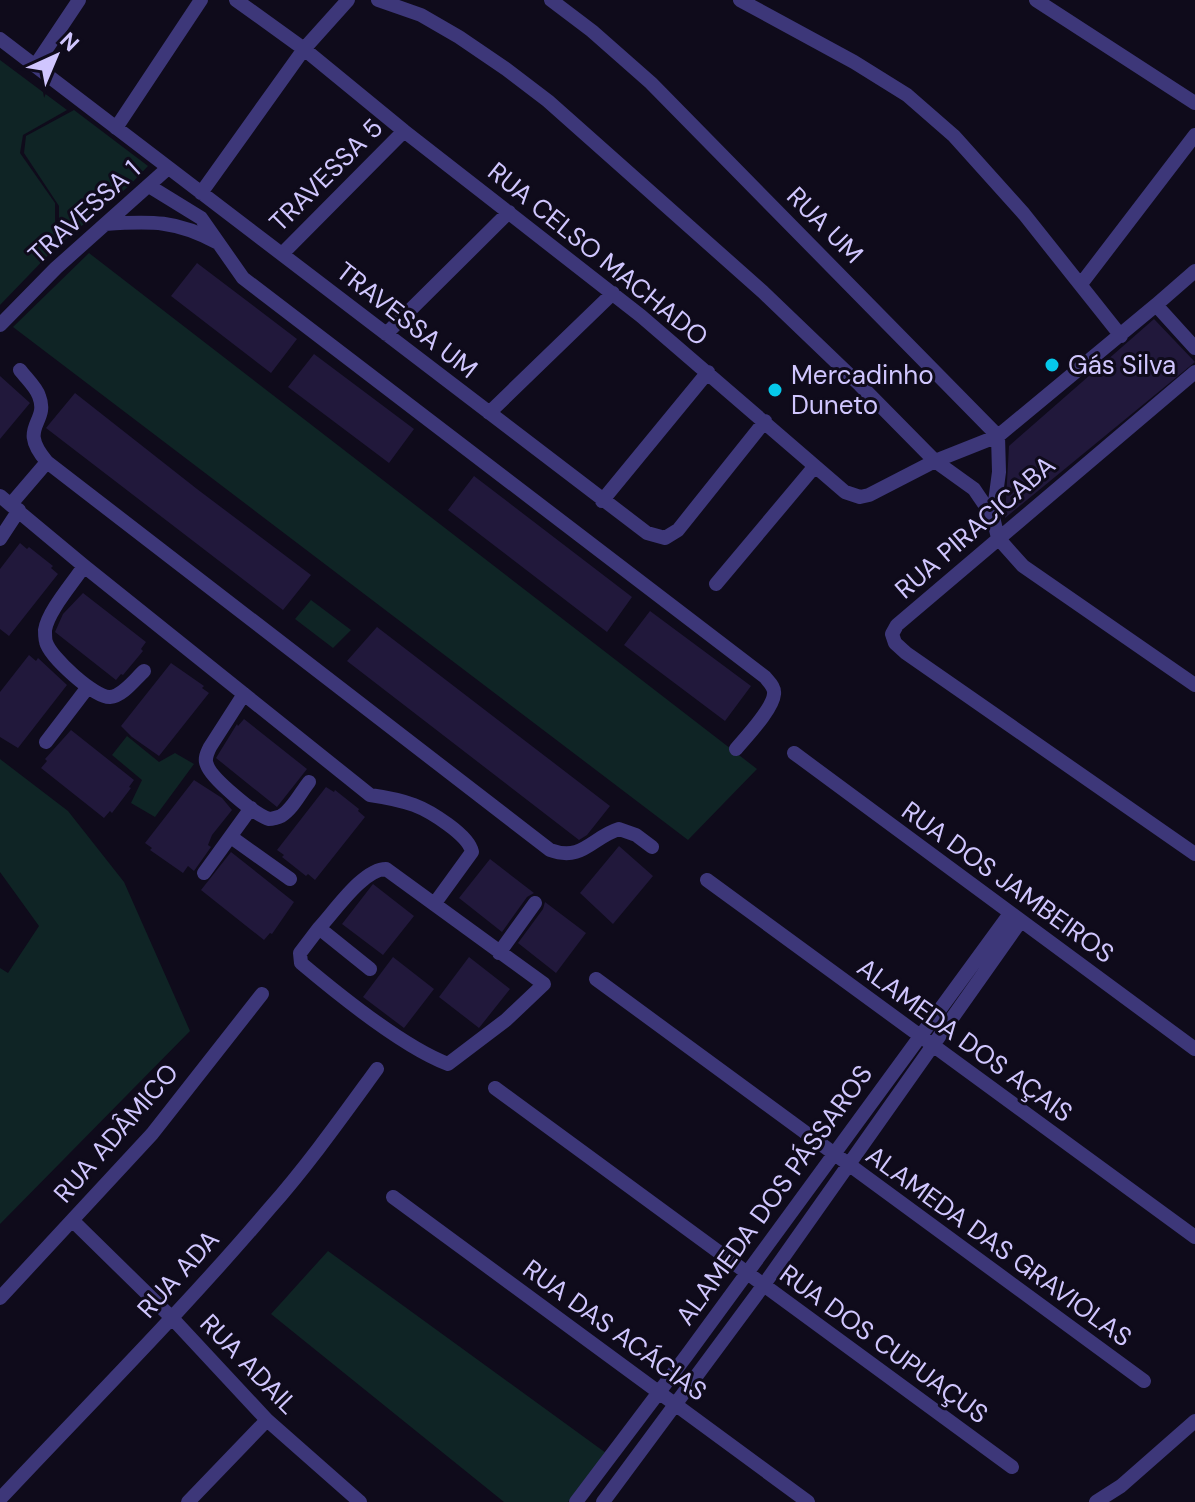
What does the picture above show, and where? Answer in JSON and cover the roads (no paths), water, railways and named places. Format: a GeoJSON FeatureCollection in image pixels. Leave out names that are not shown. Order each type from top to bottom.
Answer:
{"type":"FeatureCollection","features":[{"type":"Feature","properties":{"kind":"street"},"geometry":{"type":"LineString","coordinates":[[35,66],[79,0]]}},
{"type":"Feature","properties":{"kind":"street"},"geometry":{"type":"LineString","coordinates":[[116,128],[201,0]]}},
{"type":"Feature","properties":{"kind":"street","name":"RUA CELSO MACHADO"},"geometry":{"type":"LineString","coordinates":[[236,0],[304,49],[613,293],[845,492],[860,497],[869,495],[935,461]]}},
{"type":"Feature","properties":{"kind":"street"},"geometry":{"type":"LineString","coordinates":[[201,193],[304,49],[348,0]]}},
{"type":"Feature","properties":{"kind":"street"},"geometry":{"type":"LineString","coordinates":[[378,0],[421,15],[459,37],[548,101],[763,292],[935,461],[974,489],[993,517],[998,538],[1010,553],[1040,579],[1195,685]]}},
{"type":"Feature","properties":{"kind":"street","name":"RUA UM"},"geometry":{"type":"LineString","coordinates":[[551,0],[651,83],[998,436]]}},
{"type":"Feature","properties":{"kind":"street"},"geometry":{"type":"LineString","coordinates":[[740,0],[854,62],[907,95],[954,136],[1024,214],[1121,336]]}},
{"type":"Feature","properties":{"kind":"street"},"geometry":{"type":"LineString","coordinates":[[1036,0],[1195,103]]}},
{"type":"Feature","properties":{"kind":"street","name":"TRAVESSA UM"},"geometry":{"type":"LineString","coordinates":[[0,39],[647,533],[665,538],[672,534],[765,421]]}},
{"type":"Feature","properties":{"kind":"street","name":"TRAVESSA 5"},"geometry":{"type":"LineString","coordinates":[[282,254],[404,131]]}},
{"type":"Feature","properties":{"kind":"street"},"geometry":{"type":"LineString","coordinates":[[1081,284],[1195,135]]}},
{"type":"Feature","properties":{"kind":"street","name":"TRAVESSA 1"},"geometry":{"type":"LineString","coordinates":[[0,325],[56,268],[168,168]]}},
{"type":"Feature","properties":{"kind":"street"},"geometry":{"type":"LineString","coordinates":[[149,186],[201,218],[243,278],[765,677],[773,686],[770,705],[736,749]]}},
{"type":"Feature","properties":{"kind":"street"},"geometry":{"type":"LineString","coordinates":[[386,334],[509,212]]}},
{"type":"Feature","properties":{"kind":"street"},"geometry":{"type":"LineString","coordinates":[[105,224],[166,222],[193,229],[218,244]]}},
{"type":"Feature","properties":{"kind":"street"},"geometry":{"type":"LineString","coordinates":[[935,461],[998,436],[1195,271]]}},
{"type":"Feature","properties":{"kind":"street"},"geometry":{"type":"LineString","coordinates":[[489,413],[613,293]]}},
{"type":"Feature","properties":{"kind":"street"},"geometry":{"type":"LineString","coordinates":[[1154,307],[1195,348]]}},
{"type":"Feature","properties":{"kind":"street"},"geometry":{"type":"LineString","coordinates":[[20,370],[39,395],[41,405],[32,437],[34,446],[47,462],[550,850],[562,854],[576,853],[619,829],[636,835],[652,847]]}},
{"type":"Feature","properties":{"kind":"street"},"geometry":{"type":"LineString","coordinates":[[602,501],[708,372]]}},
{"type":"Feature","properties":{"kind":"street","name":"RUA PIRACICABA"},"geometry":{"type":"LineString","coordinates":[[1194,851],[895,643],[892,634],[897,625],[1195,372]]}},
{"type":"Feature","properties":{"kind":"street"},"geometry":{"type":"LineString","coordinates":[[993,517],[999,472],[998,436]]}},
{"type":"Feature","properties":{"kind":"street"},"geometry":{"type":"LineString","coordinates":[[0,539],[10,503],[47,462]]}},
{"type":"Feature","properties":{"kind":"street"},"geometry":{"type":"LineString","coordinates":[[716,584],[815,466]]}},
{"type":"Feature","properties":{"kind":"street"},"geometry":{"type":"LineString","coordinates":[[10,503],[370,795],[415,805],[469,842],[472,852],[435,903]]}},
{"type":"Feature","properties":{"kind":"street"},"geometry":{"type":"LineString","coordinates":[[84,566],[48,620],[46,642],[55,657],[88,687],[105,697],[113,698],[144,671]]}},
{"type":"Feature","properties":{"kind":"street"},"geometry":{"type":"LineString","coordinates":[[46,742],[88,687]]}},
{"type":"Feature","properties":{"kind":"street"},"geometry":{"type":"LineString","coordinates":[[244,694],[206,755],[207,766],[251,808],[269,819],[285,814],[309,782]]}},
{"type":"Feature","properties":{"kind":"street","name":"RUA DOS JAMBEIROS"},"geometry":{"type":"LineString","coordinates":[[794,753],[1195,1049]]}},
{"type":"Feature","properties":{"kind":"street"},"geometry":{"type":"LineString","coordinates":[[204,873],[251,808]]}},
{"type":"Feature","properties":{"kind":"street"},"geometry":{"type":"LineString","coordinates":[[231,837],[290,879]]}},
{"type":"Feature","properties":{"kind":"street"},"geometry":{"type":"LineString","coordinates":[[375,869],[386,869],[435,903],[544,984],[506,1020],[448,1064],[393,1032],[301,963],[300,953],[319,928],[375,869]]}},
{"type":"Feature","properties":{"kind":"street","name":"ALAMEDA DOS AÇAIS"},"geometry":{"type":"LineString","coordinates":[[707,880],[1195,1237]]}},
{"type":"Feature","properties":{"kind":"street"},"geometry":{"type":"LineString","coordinates":[[499,953],[535,903]]}},
{"type":"Feature","properties":{"kind":"street","name":"ALAMEDA DOS PÁSSAROS"},"geometry":{"type":"LineString","coordinates":[[576,1502],[918,1037],[1015,918]]}},
{"type":"Feature","properties":{"kind":"street","name":"ALAMEDA DOS PÁSSAROS"},"geometry":{"type":"LineString","coordinates":[[603,1502],[677,1405],[933,1047],[1015,918]]}},
{"type":"Feature","properties":{"kind":"street"},"geometry":{"type":"LineString","coordinates":[[319,928],[370,969]]}},
{"type":"Feature","properties":{"kind":"street","name":"ALAMEDA DAS GRAVIOLAS"},"geometry":{"type":"LineString","coordinates":[[596,979],[1144,1381]]}},
{"type":"Feature","properties":{"kind":"street","name":"RUA ADÂMICO"},"geometry":{"type":"LineString","coordinates":[[0,1298],[152,1134],[262,994]]}},
{"type":"Feature","properties":{"kind":"street","name":"RUA ADA"},"geometry":{"type":"LineString","coordinates":[[0,1499],[172,1318],[278,1199],[320,1148],[377,1069]]}},
{"type":"Feature","properties":{"kind":"street","name":"RUA DOS CUPUAÇUS"},"geometry":{"type":"LineString","coordinates":[[495,1088],[1012,1467]]}},
{"type":"Feature","properties":{"kind":"street","name":"RUA DAS ACÁCIAS"},"geometry":{"type":"LineString","coordinates":[[393,1197],[808,1502]]}},
{"type":"Feature","properties":{"kind":"street","name":"RUA ADAIL"},"geometry":{"type":"LineString","coordinates":[[73,1221],[172,1318],[267,1420],[360,1502]]}},
{"type":"Feature","properties":{"kind":"street"},"geometry":{"type":"LineString","coordinates":[[188,1502],[267,1420]]}},
{"type":"Feature","properties":{"kind":"street"},"geometry":{"type":"LineString","coordinates":[[1096,1502],[1121,1486],[1195,1421]]}},
{"type":"Feature","properties":{"kind":"place","name":"Gás Silva"},"geometry":{"type":"Point","coordinates":[1052,365]}},
{"type":"Feature","properties":{"kind":"place","name":"Mercadinho Duneto"},"geometry":{"type":"Point","coordinates":[775,390]}}]}
